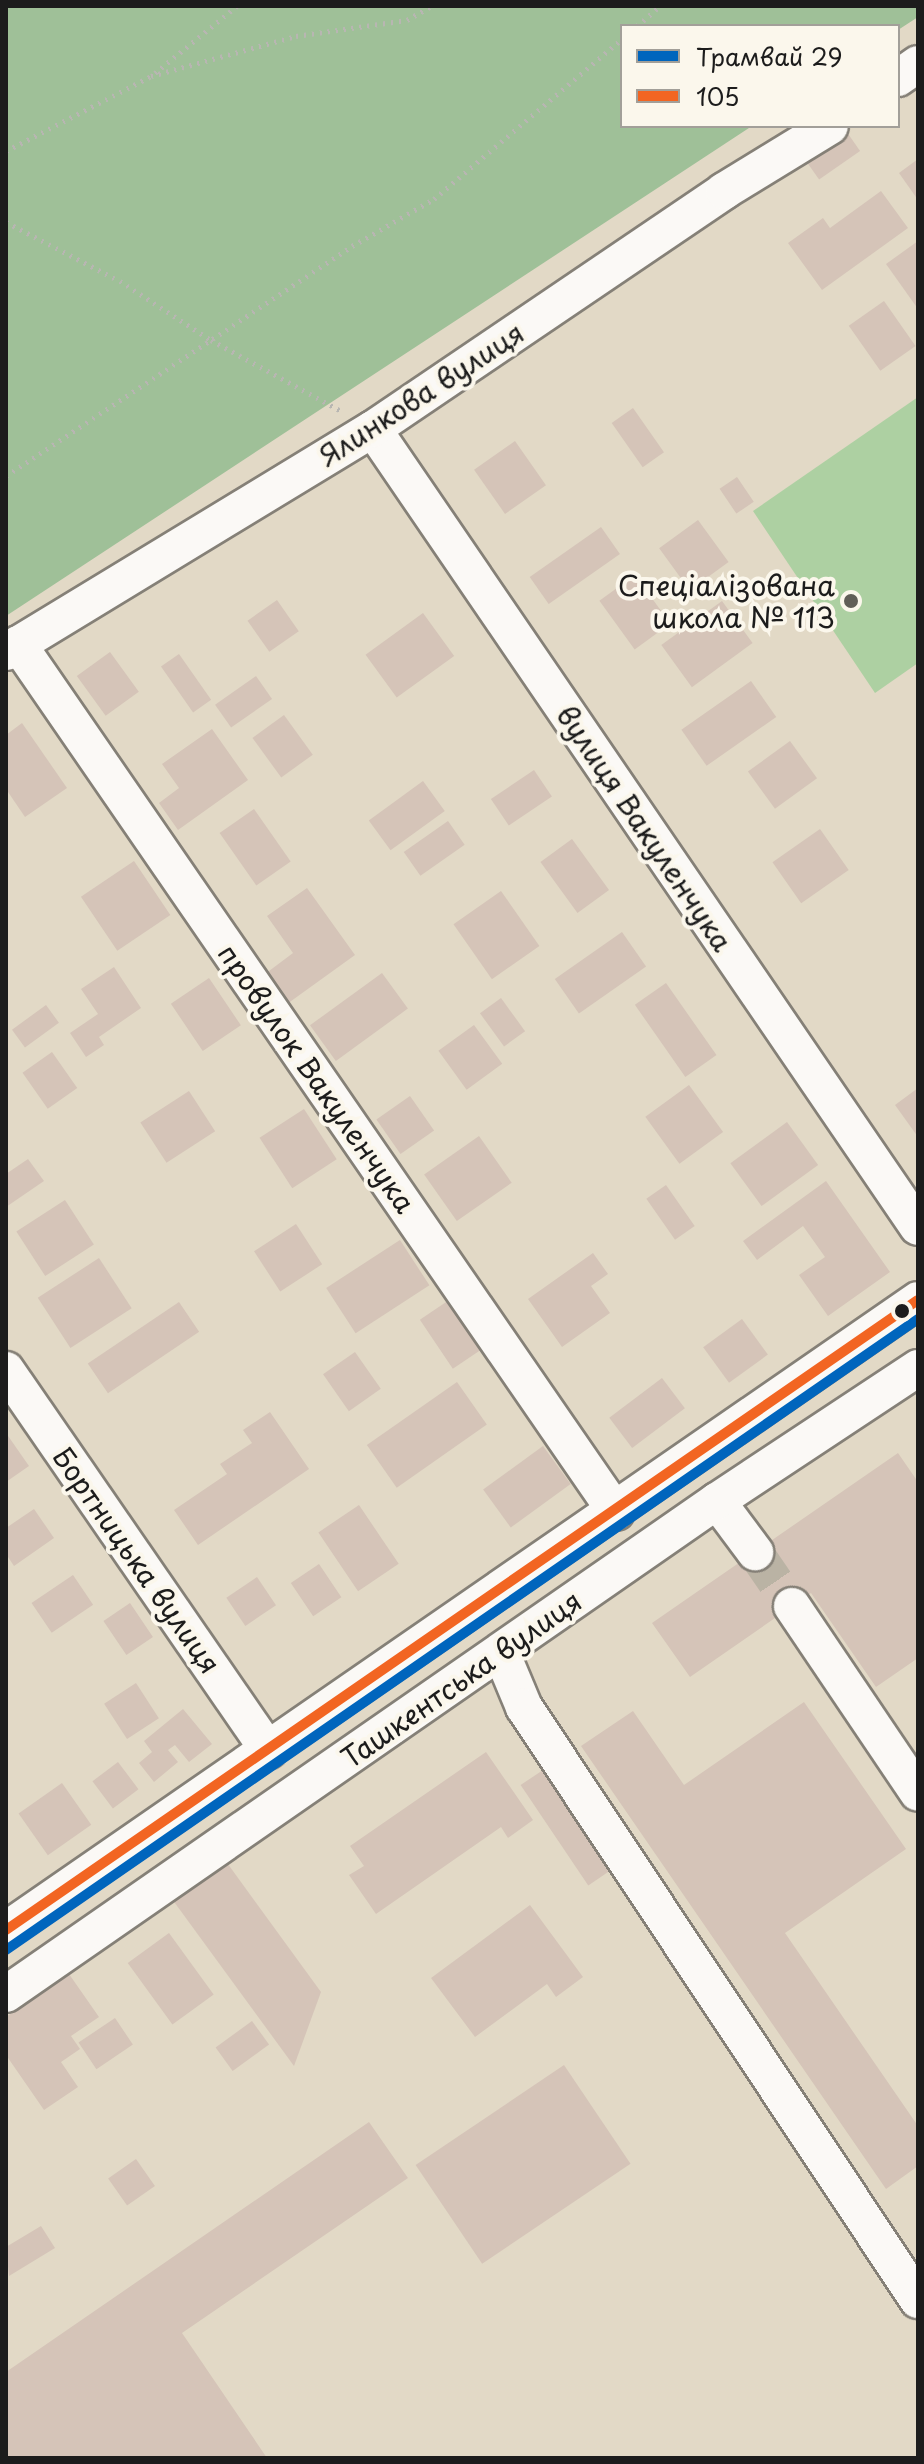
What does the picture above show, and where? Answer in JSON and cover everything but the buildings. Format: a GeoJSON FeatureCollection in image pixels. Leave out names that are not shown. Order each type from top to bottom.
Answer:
{"type":"FeatureCollection","features":[{"type":"Feature","properties":{"kind":"street"},"geometry":{"type":"LineString","coordinates":[[900,77],[918,64]]}},
{"type":"Feature","properties":{"kind":"street","name":"Ялинкова вулиця"},"geometry":{"type":"LineString","coordinates":[[12,648],[373,429],[724,191],[827,128]]}},
{"type":"Feature","properties":{"kind":"street","name":"вулиця Вакуленчука"},"geometry":{"type":"LineString","coordinates":[[373,429],[918,1227]]}},
{"type":"Feature","properties":{"kind":"street","name":"провулок Вакуленчука"},"geometry":{"type":"LineString","coordinates":[[12,648],[616,1512]]}},
{"type":"Feature","properties":{"kind":"street","name":"Ташкентська вулиця"},"geometry":{"type":"LineString","coordinates":[[6,1930],[616,1512],[918,1300]]}},
{"type":"Feature","properties":{"kind":"street","name":"Ташкентська вулиця"},"geometry":{"type":"LineString","coordinates":[[6,1994],[717,1501],[918,1368]]}},
{"type":"Feature","properties":{"kind":"street","name":"Бортницька вулиця"},"geometry":{"type":"LineString","coordinates":[[6,1370],[268,1750]]}},
{"type":"Feature","properties":{"kind":"street"},"geometry":{"type":"LineString","coordinates":[[717,1501],[755,1552]]}},
{"type":"Feature","properties":{"kind":"street"},"geometry":{"type":"LineString","coordinates":[[792,1606],[918,1793]]}},
{"type":"Feature","properties":{"kind":"street"},"geometry":{"type":"LineString","coordinates":[[501,1652],[524,1707],[918,2300]]}},
{"type":"Feature","properties":{"kind":"path"},"geometry":{"type":"LineString","coordinates":[[6,151],[151,76],[237,6]]}},
{"type":"Feature","properties":{"kind":"path"},"geometry":{"type":"LineString","coordinates":[[151,76],[296,36],[407,20],[431,6]]}},
{"type":"Feature","properties":{"kind":"path"},"geometry":{"type":"LineString","coordinates":[[639,24],[660,6]]}},
{"type":"Feature","properties":{"kind":"path"},"geometry":{"type":"LineString","coordinates":[[6,476],[211,340],[434,199],[620,41]]}},
{"type":"Feature","properties":{"kind":"path"},"geometry":{"type":"LineString","coordinates":[[6,222],[120,281],[211,340],[373,429]]}},
{"type":"Feature","properties":{"kind":"green space"},"geometry":{"type":"Polygon","coordinates":[[[6,6],[918,6],[918,17],[900,29],[900,24],[620,24],[620,128],[749,128],[6,616],[6,6]]]}},
{"type":"Feature","properties":{"kind":"green space"},"geometry":{"type":"Polygon","coordinates":[[[918,397],[918,663],[875,693],[753,511],[918,397]]]}},
{"type":"Feature","properties":{"kind":"tunnel"},"geometry":{"type":"LineString","coordinates":[[755,1552],[792,1606]]}},
{"type":"Feature","properties":{"kind":"tram line","name":"29"},"geometry":{"type":"LineString","coordinates":[[6,1950],[918,1319]]}},
{"type":"Feature","properties":{"kind":"transit line","name":"105"},"geometry":{"type":"LineString","coordinates":[[6,1930],[918,1300]]}},
{"type":"Feature","properties":{"kind":"place","name":"Спеціалізована школа № 113"},"geometry":{"type":"Point","coordinates":[851,601]}}]}
